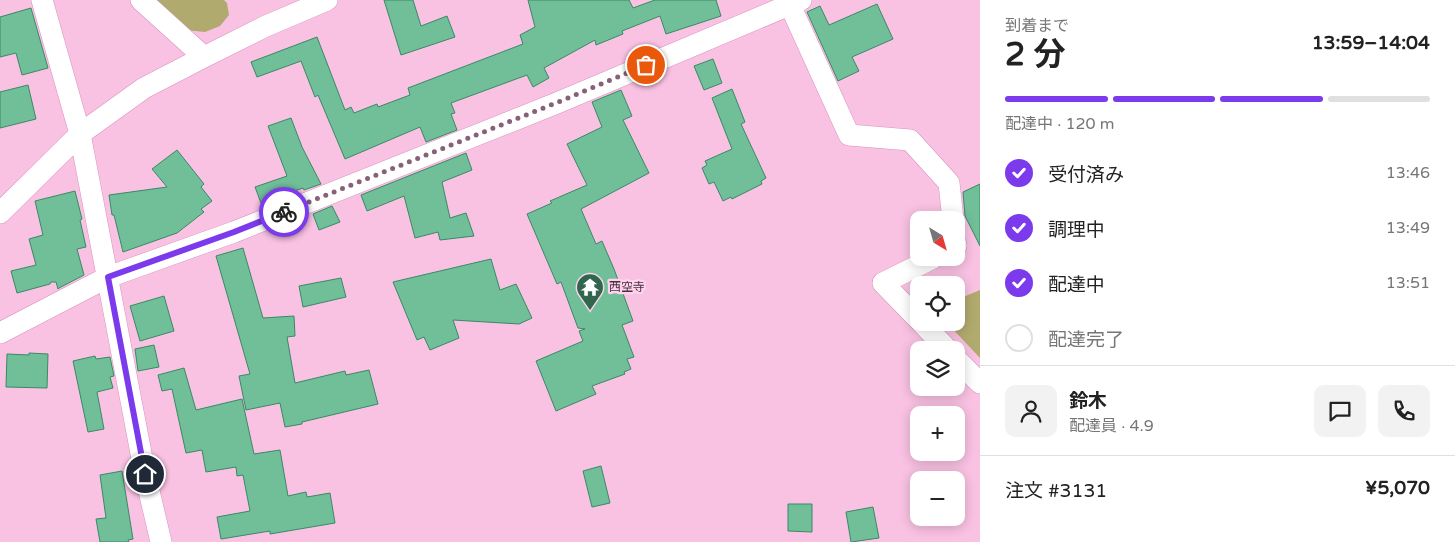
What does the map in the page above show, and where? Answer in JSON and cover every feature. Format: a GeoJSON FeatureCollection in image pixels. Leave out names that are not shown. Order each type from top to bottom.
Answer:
{"type":"FeatureCollection","features":[{"type":"Feature","properties":{"kind":"street"},"geometry":{"type":"LineString","coordinates":[[42,0],[80,134],[145,474],[161,542]]}},
{"type":"Feature","properties":{"kind":"street"},"geometry":{"type":"LineString","coordinates":[[141,0],[204,56]]}},
{"type":"Feature","properties":{"kind":"street"},"geometry":{"type":"LineString","coordinates":[[0,213],[80,134],[144,88],[266,26],[327,0]]}},
{"type":"Feature","properties":{"kind":"street"},"geometry":{"type":"LineString","coordinates":[[0,333],[108,277],[234,232],[512,121],[795,2],[849,135],[910,140],[949,183],[952,211]]}},
{"type":"Feature","properties":{"kind":"street"},"geometry":{"type":"LineString","coordinates":[[910,311],[883,283],[917,266]]}},
{"type":"Feature","properties":{"kind":"street"},"geometry":{"type":"LineString","coordinates":[[930,331],[939,341]]}},
{"type":"Feature","properties":{"kind":"street"},"geometry":{"type":"LineString","coordinates":[[965,368],[980,383]]}},
{"type":"Feature","properties":{"kind":"shaded area"},"geometry":{"type":"Polygon","coordinates":[[[154,0],[224,0],[227,3],[229,15],[220,26],[205,32],[185,30],[154,0]]]}},
{"type":"Feature","properties":{"kind":"shaded area"},"geometry":{"type":"Polygon","coordinates":[[[980,290],[980,358],[955,331],[965,331],[965,296],[980,290]]]}},
{"type":"Feature","properties":{"kind":"building"},"geometry":{"type":"Polygon","coordinates":[[[384,0],[413,0],[421,26],[447,16],[455,37],[401,55],[384,0]]]}},
{"type":"Feature","properties":{"kind":"building"},"geometry":{"type":"Polygon","coordinates":[[[528,0],[629,0],[633,8],[655,0],[716,0],[721,16],[666,34],[660,16],[622,31],[623,34],[596,45],[595,40],[544,68],[549,78],[533,87],[527,75],[451,103],[455,113],[451,114],[457,130],[426,142],[420,127],[345,159],[318,95],[315,97],[301,61],[257,77],[251,62],[317,37],[345,110],[351,107],[354,113],[377,104],[378,107],[410,95],[408,88],[523,44],[520,35],[535,27],[528,0]]]}},
{"type":"Feature","properties":{"kind":"building"},"geometry":{"type":"Polygon","coordinates":[[[877,4],[893,39],[852,57],[859,71],[838,81],[807,12],[820,6],[829,25],[877,4]]]}},
{"type":"Feature","properties":{"kind":"building"},"geometry":{"type":"Polygon","coordinates":[[[31,8],[48,68],[22,75],[16,53],[0,57],[0,17],[31,8]]]}},
{"type":"Feature","properties":{"kind":"building"},"geometry":{"type":"Polygon","coordinates":[[[713,59],[722,83],[704,90],[694,66],[713,59]]]}},
{"type":"Feature","properties":{"kind":"building"},"geometry":{"type":"Polygon","coordinates":[[[28,85],[36,119],[0,128],[0,92],[28,85]]]}},
{"type":"Feature","properties":{"kind":"building"},"geometry":{"type":"Polygon","coordinates":[[[732,89],[745,122],[741,124],[766,178],[761,181],[762,184],[732,199],[731,197],[723,201],[714,182],[709,184],[702,168],[707,165],[705,161],[732,149],[712,98],[732,89]]]}},
{"type":"Feature","properties":{"kind":"building"},"geometry":{"type":"Polygon","coordinates":[[[621,90],[632,116],[623,120],[649,173],[581,209],[596,244],[602,241],[633,321],[622,325],[634,357],[627,359],[631,369],[624,372],[625,374],[592,386],[596,394],[556,411],[536,361],[583,341],[579,331],[585,329],[578,328],[561,282],[557,284],[527,214],[552,203],[550,201],[587,185],[567,144],[602,127],[592,102],[621,90]]]}},
{"type":"Feature","properties":{"kind":"building"},"geometry":{"type":"Polygon","coordinates":[[[291,118],[302,147],[321,184],[304,190],[303,188],[261,203],[255,187],[287,176],[268,126],[291,118]]]}},
{"type":"Feature","properties":{"kind":"building"},"geometry":{"type":"Polygon","coordinates":[[[177,150],[204,184],[201,187],[212,201],[201,209],[204,212],[177,233],[123,252],[114,215],[112,215],[109,195],[167,187],[152,169],[177,150]]]}},
{"type":"Feature","properties":{"kind":"building"},"geometry":{"type":"Polygon","coordinates":[[[466,153],[472,170],[442,182],[450,218],[466,213],[474,236],[440,240],[438,232],[415,238],[404,196],[367,211],[361,195],[466,153]]]}},
{"type":"Feature","properties":{"kind":"building"},"geometry":{"type":"Polygon","coordinates":[[[980,184],[980,246],[965,216],[963,192],[980,184]]]}},
{"type":"Feature","properties":{"kind":"building"},"geometry":{"type":"Polygon","coordinates":[[[75,191],[86,247],[77,249],[84,275],[58,289],[56,282],[51,282],[50,284],[17,293],[11,271],[36,265],[29,239],[43,235],[35,201],[75,191]]]}},
{"type":"Feature","properties":{"kind":"building"},"geometry":{"type":"Polygon","coordinates":[[[332,206],[340,222],[319,230],[313,214],[332,206]]]}},
{"type":"Feature","properties":{"kind":"building"},"geometry":{"type":"Polygon","coordinates":[[[243,248],[263,318],[294,316],[295,336],[287,337],[295,383],[345,371],[346,375],[369,370],[378,404],[285,427],[280,403],[246,410],[239,376],[250,374],[216,256],[243,248]]]}},
{"type":"Feature","properties":{"kind":"building"},"geometry":{"type":"Polygon","coordinates":[[[491,259],[500,290],[516,284],[532,318],[519,324],[453,320],[459,338],[430,350],[424,337],[417,340],[393,282],[491,259]]]}},
{"type":"Feature","properties":{"kind":"building"},"geometry":{"type":"Polygon","coordinates":[[[341,278],[346,297],[303,307],[299,286],[341,278]]]}},
{"type":"Feature","properties":{"kind":"building"},"geometry":{"type":"Polygon","coordinates":[[[164,296],[174,331],[140,341],[130,306],[164,296]]]}},
{"type":"Feature","properties":{"kind":"building"},"geometry":{"type":"Polygon","coordinates":[[[154,345],[159,367],[138,371],[135,349],[154,345]]]}},
{"type":"Feature","properties":{"kind":"building"},"geometry":{"type":"Polygon","coordinates":[[[29,353],[48,354],[47,388],[6,387],[7,354],[29,355],[29,353]]]}},
{"type":"Feature","properties":{"kind":"building"},"geometry":{"type":"Polygon","coordinates":[[[95,356],[96,359],[110,357],[114,376],[110,377],[113,388],[97,392],[104,429],[88,432],[73,361],[95,356]]]}},
{"type":"Feature","properties":{"kind":"building"},"geometry":{"type":"Polygon","coordinates":[[[184,368],[196,410],[242,399],[254,454],[280,450],[288,496],[306,492],[307,497],[330,493],[335,523],[270,534],[270,531],[221,539],[217,517],[250,511],[243,475],[237,476],[236,467],[206,472],[202,450],[186,453],[172,389],[162,391],[158,375],[184,368]]]}},
{"type":"Feature","properties":{"kind":"building"},"geometry":{"type":"Polygon","coordinates":[[[601,466],[610,503],[592,507],[583,471],[601,466]]]}},
{"type":"Feature","properties":{"kind":"building"},"geometry":{"type":"Polygon","coordinates":[[[122,471],[133,539],[128,540],[129,542],[100,542],[96,519],[106,518],[100,475],[122,471]]]}},
{"type":"Feature","properties":{"kind":"building"},"geometry":{"type":"Polygon","coordinates":[[[788,504],[812,504],[812,532],[788,531],[788,504]]]}},
{"type":"Feature","properties":{"kind":"building"},"geometry":{"type":"Polygon","coordinates":[[[873,507],[879,538],[851,542],[846,512],[873,507]]]}},
{"type":"Feature","properties":{"kind":"way so far"},"geometry":{"type":"LineString","coordinates":[[284,212],[646,65]]}},
{"type":"Feature","properties":{"kind":"place","name":"西空寺"},"geometry":{"type":"Point","coordinates":[590,311]}},
{"type":"Feature","properties":{"kind":"route"},"geometry":{"type":"LineString","coordinates":[[145,474],[108,277],[284,212]]}}]}
